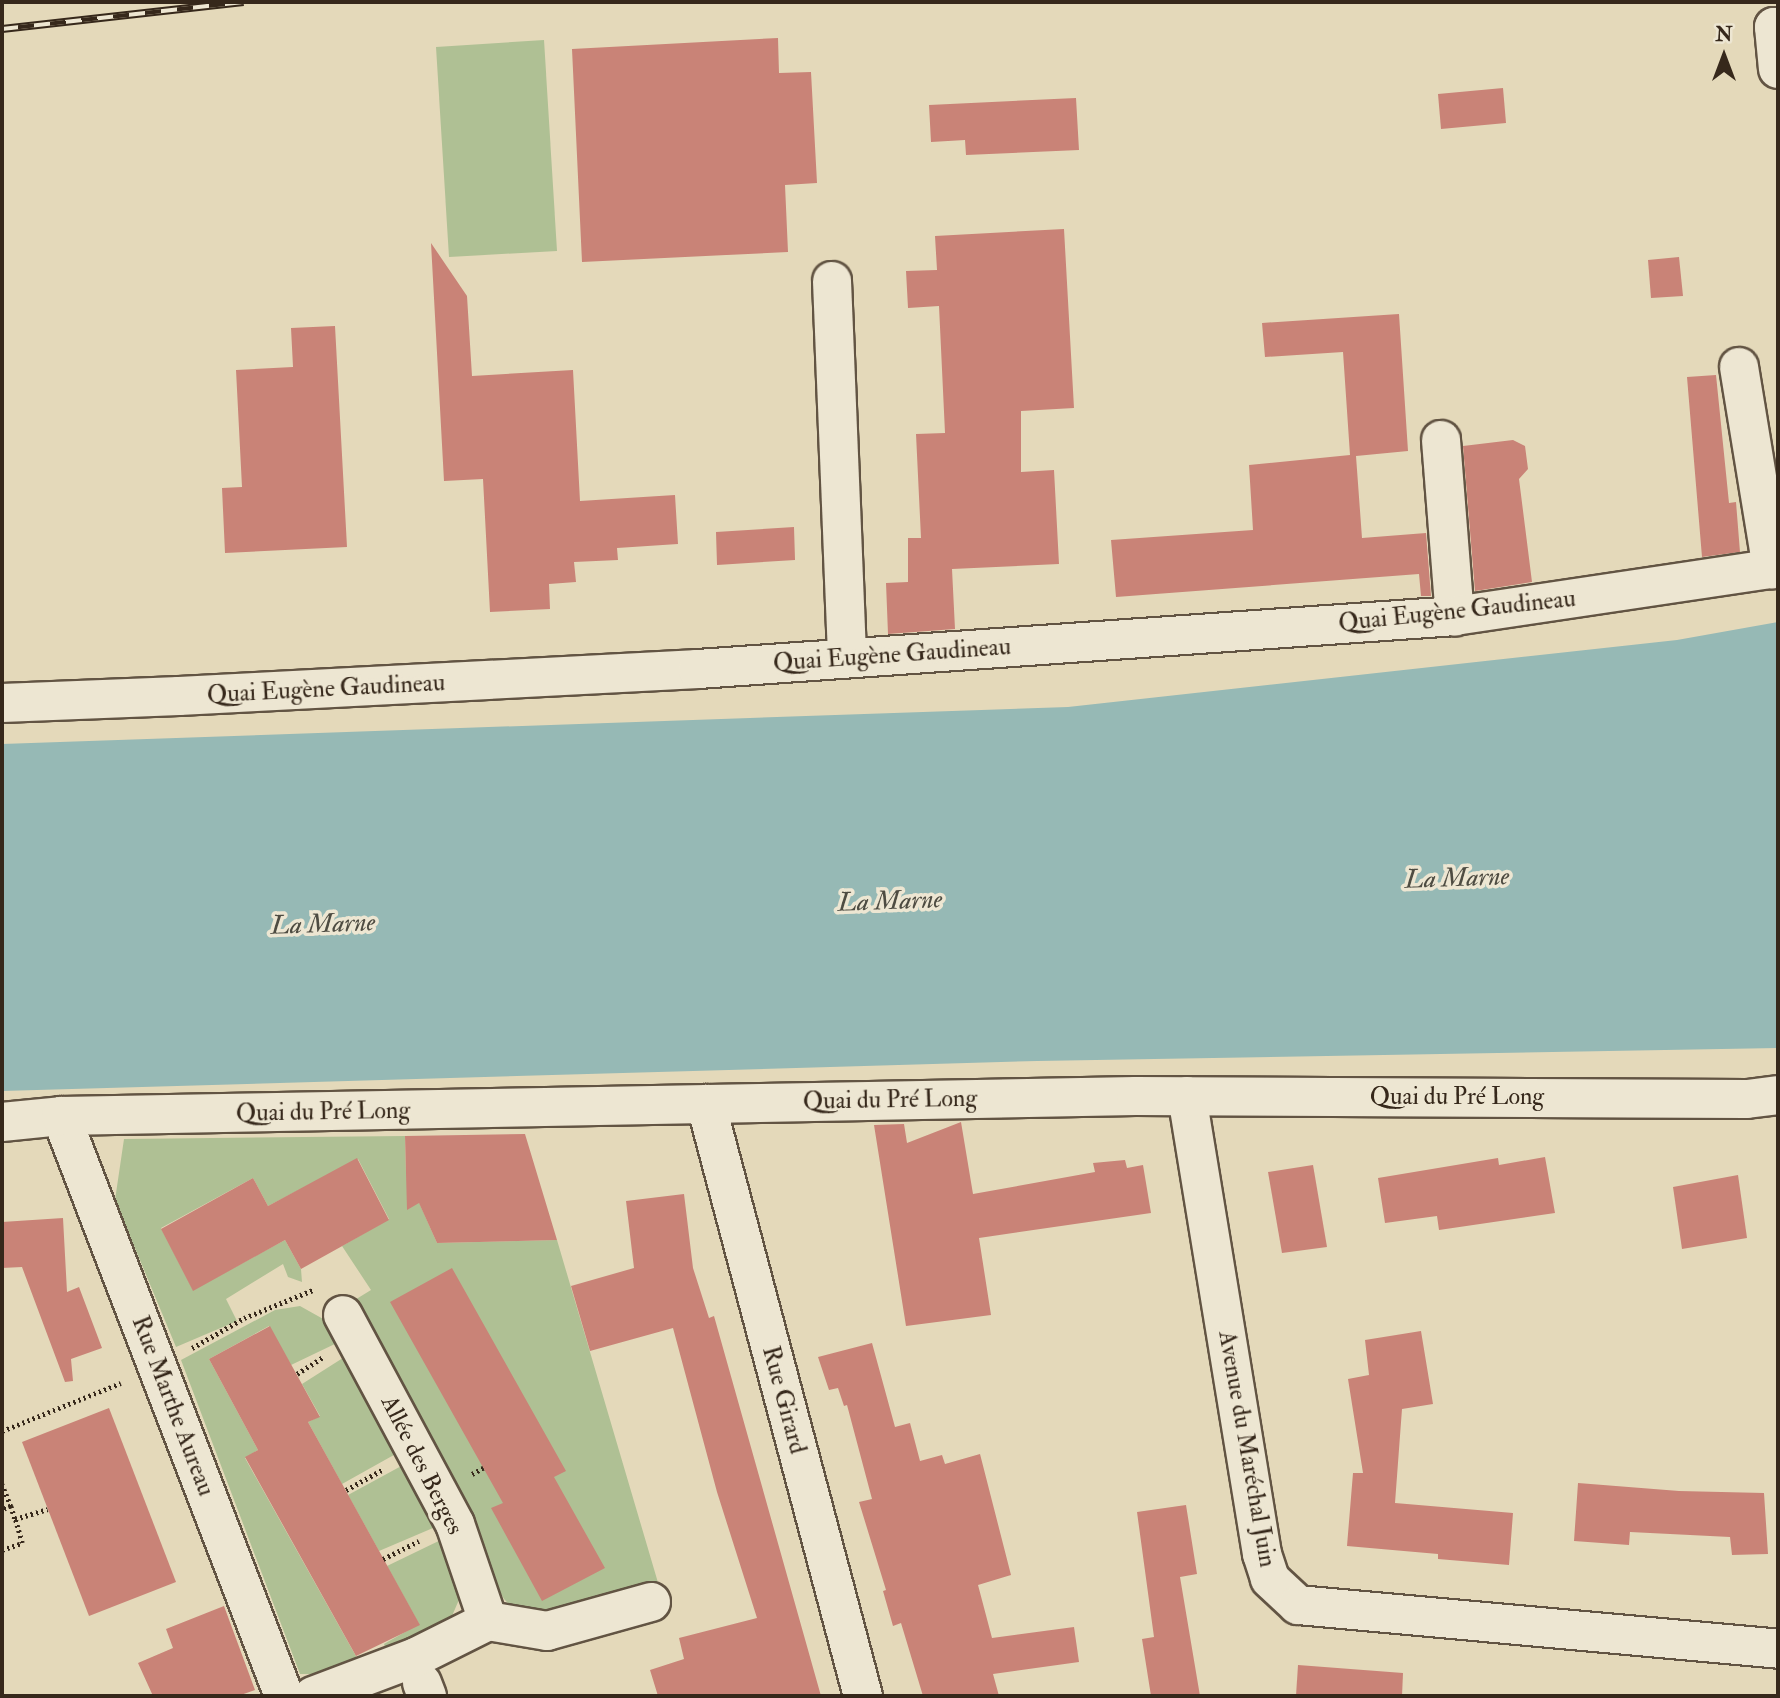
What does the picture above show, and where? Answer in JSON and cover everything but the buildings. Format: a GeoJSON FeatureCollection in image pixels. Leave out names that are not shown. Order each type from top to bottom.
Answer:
{"type":"FeatureCollection","features":[{"type":"Feature","properties":{"kind":"street"},"geometry":{"type":"LineString","coordinates":[[1778,27],[1774,27],[1778,69]]}},
{"type":"Feature","properties":{"kind":"street"},"geometry":{"type":"LineString","coordinates":[[832,281],[847,658]]}},
{"type":"Feature","properties":{"kind":"street"},"geometry":{"type":"LineString","coordinates":[[1739,367],[1775,569]]}},
{"type":"Feature","properties":{"kind":"street"},"geometry":{"type":"LineString","coordinates":[[1441,440],[1455,616]]}},
{"type":"Feature","properties":{"kind":"street","name":"Quai Eugène Gaudineau"},"geometry":{"type":"LineString","coordinates":[[2,703],[193,696],[847,658],[1455,616],[1775,569]]}},
{"type":"Feature","properties":{"kind":"street","name":"Quai du Pré Long"},"geometry":{"type":"LineString","coordinates":[[2,1122],[61,1116],[1187,1096],[1747,1100],[1778,1095]]}},
{"type":"Feature","properties":{"kind":"street","name":"Avenue du Maréchal Juin"},"geometry":{"type":"LineString","coordinates":[[1187,1096],[1262,1554],[1270,1579],[1298,1605],[1778,1649]]}},
{"type":"Feature","properties":{"kind":"street","name":"Rue Girard"},"geometry":{"type":"LineString","coordinates":[[706,1104],[863,1696]]}},
{"type":"Feature","properties":{"kind":"street","name":"Rue Marthe Aureau"},"geometry":{"type":"LineString","coordinates":[[61,1116],[284,1696]]}},
{"type":"Feature","properties":{"kind":"street","name":"Allée des Berges"},"geometry":{"type":"LineString","coordinates":[[343,1315],[455,1524],[488,1621]]}},
{"type":"Feature","properties":{"kind":"street"},"geometry":{"type":"LineString","coordinates":[[313,1696],[416,1657],[488,1621],[547,1631],[651,1602]]}},
{"type":"Feature","properties":{"kind":"path"},"geometry":{"type":"LineString","coordinates":[[2,1431],[158,1367],[244,1318],[313,1289],[343,1315]]}},
{"type":"Feature","properties":{"kind":"path"},"geometry":{"type":"LineString","coordinates":[[2,1484],[22,1543],[2,1550]]}},
{"type":"Feature","properties":{"kind":"path"},"geometry":{"type":"LineString","coordinates":[[2,1510],[11,1506]]}},
{"type":"Feature","properties":{"kind":"path"},"geometry":{"type":"LineString","coordinates":[[15,1519],[48,1509]]}},
{"type":"Feature","properties":{"kind":"green space"},"geometry":{"type":"Polygon","coordinates":[[[544,40],[557,251],[449,257],[436,47],[544,40]]]}},
{"type":"Feature","properties":{"kind":"green space"},"geometry":{"type":"Polygon","coordinates":[[[405,1136],[406,1173],[437,1243],[557,1240],[659,1586],[523,1619],[504,1599],[345,1306],[371,1290],[342,1246],[389,1219],[358,1159],[268,1206],[253,1178],[161,1228],[193,1290],[285,1240],[301,1269],[302,1282],[288,1277],[283,1264],[226,1299],[237,1321],[176,1347],[115,1200],[124,1139],[405,1136]]]}},
{"type":"Feature","properties":{"kind":"green space"},"geometry":{"type":"Polygon","coordinates":[[[300,1306],[325,1320],[339,1342],[291,1365],[269,1326],[209,1359],[258,1450],[245,1458],[357,1658],[338,1670],[311,1674],[300,1674],[181,1360],[275,1310],[300,1306]]]}},
{"type":"Feature","properties":{"kind":"green space"},"geometry":{"type":"Polygon","coordinates":[[[346,1356],[401,1451],[342,1484],[308,1422],[320,1416],[302,1384],[346,1356]]]}},
{"type":"Feature","properties":{"kind":"green space"},"geometry":{"type":"Polygon","coordinates":[[[405,1464],[440,1525],[379,1551],[348,1495],[405,1464]]]}},
{"type":"Feature","properties":{"kind":"green space"},"geometry":{"type":"Polygon","coordinates":[[[449,1536],[461,1595],[452,1616],[440,1633],[389,1658],[384,1644],[419,1624],[387,1566],[449,1536]]]}},
{"type":"Feature","properties":{"kind":"water","name":"La Marne"},"geometry":{"type":"Polygon","coordinates":[[[1778,622],[1778,1048],[1037,1061],[2,1091],[2,744],[1068,707],[1677,640],[1778,622]]]}},
{"type":"Feature","properties":{"kind":"railway"},"geometry":{"type":"LineString","coordinates":[[2,29],[243,2]]}}]}
